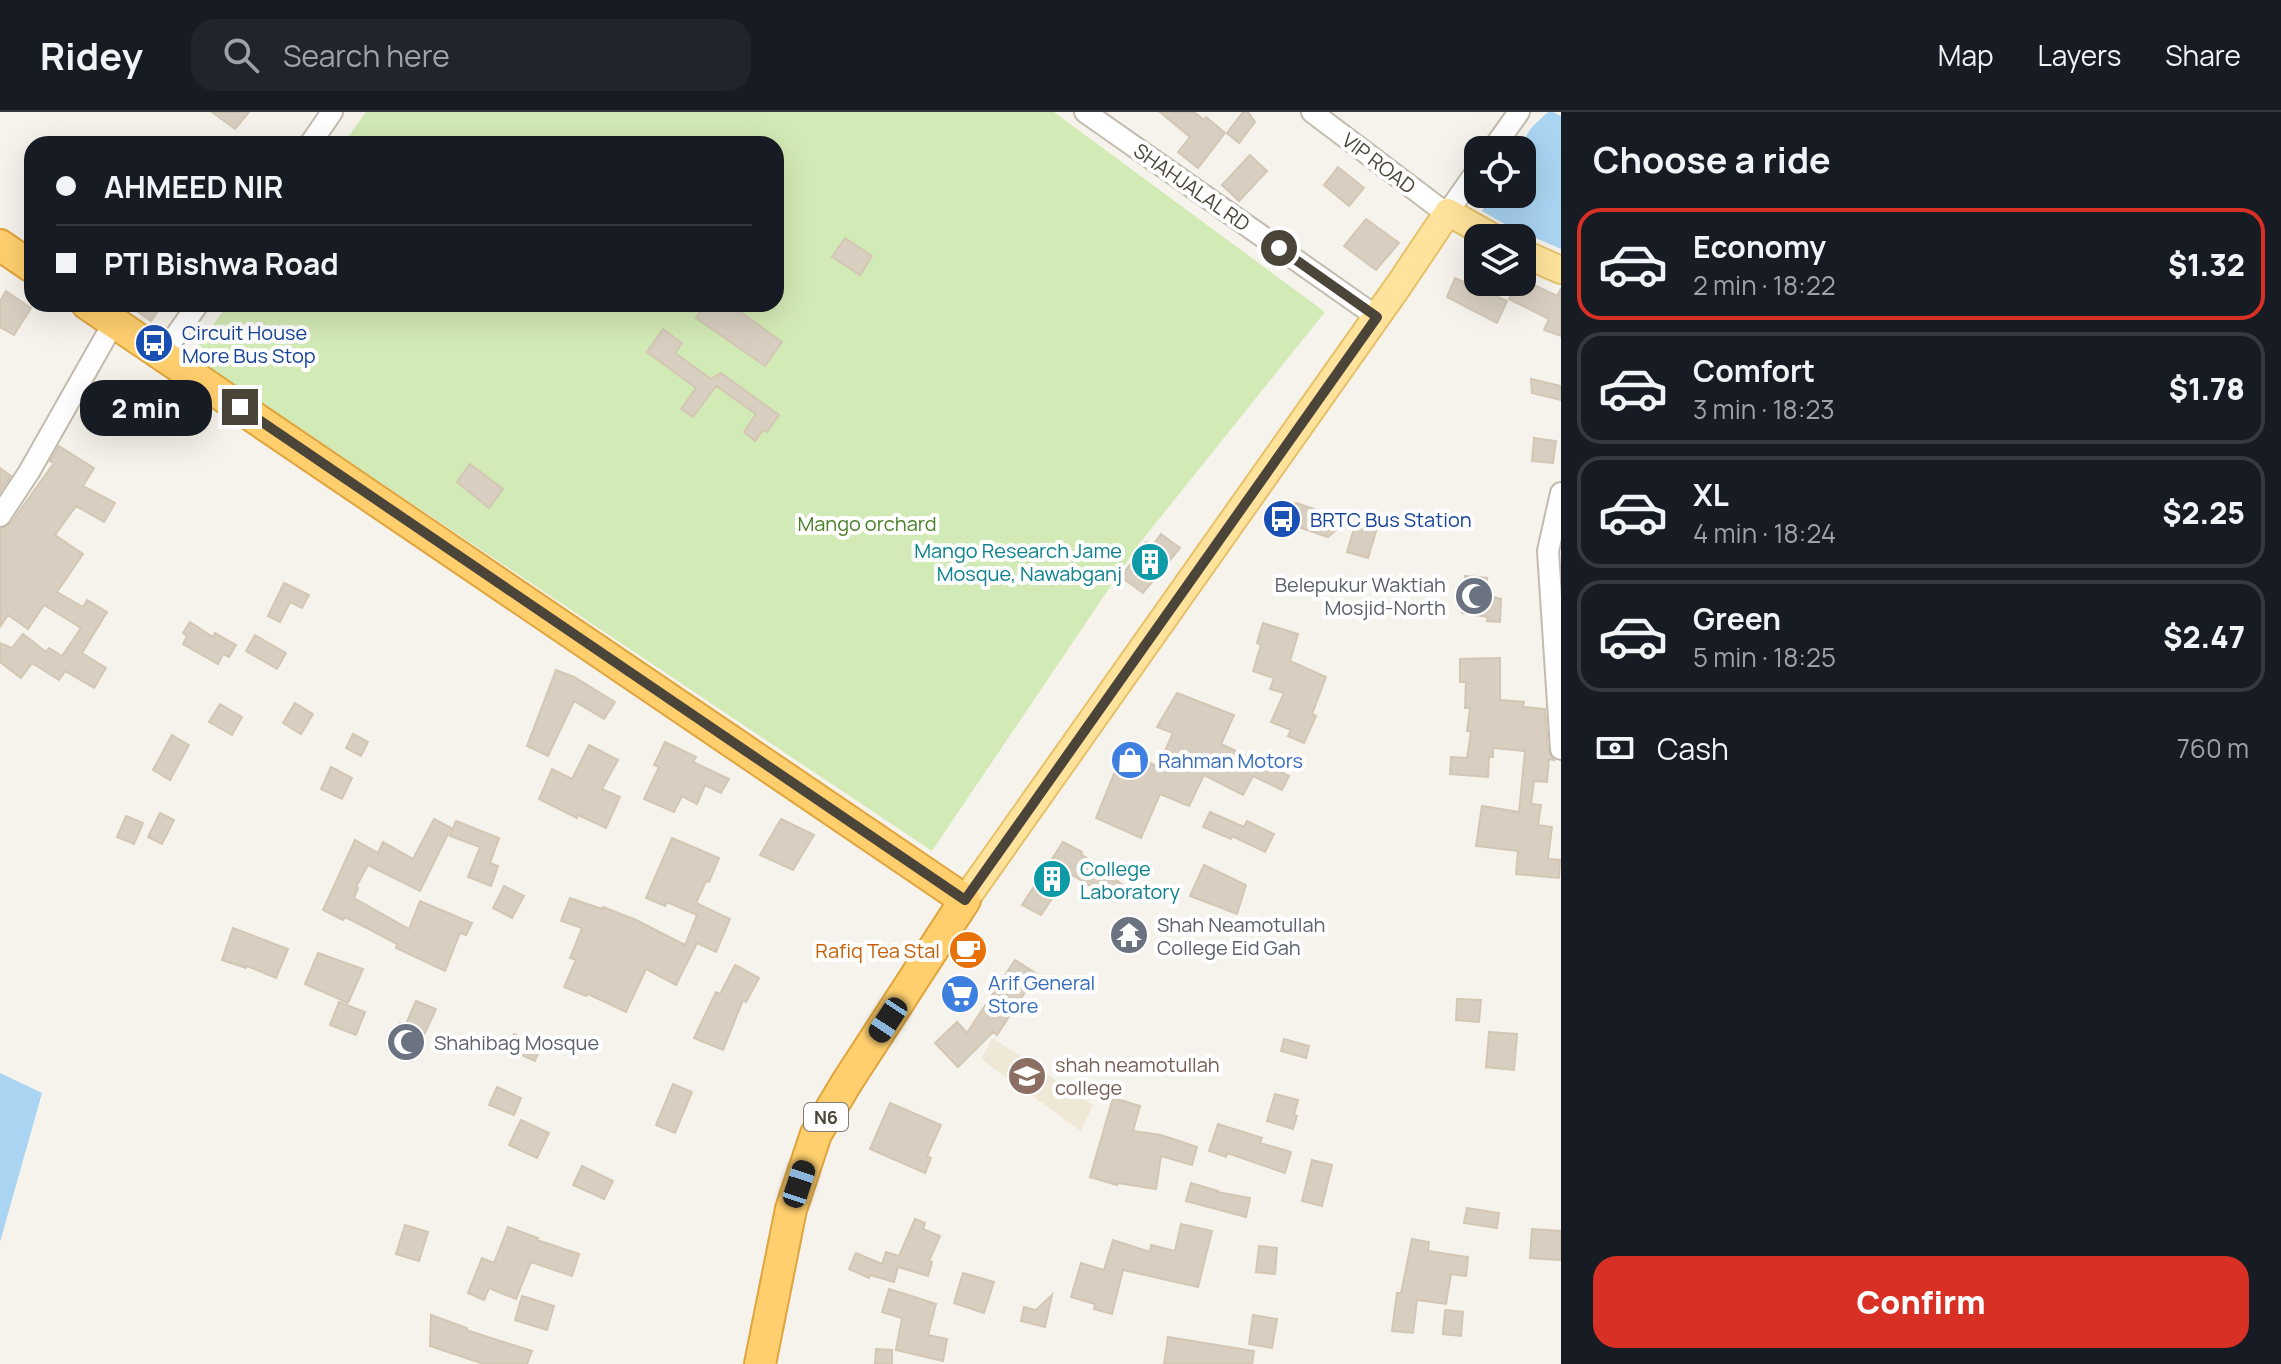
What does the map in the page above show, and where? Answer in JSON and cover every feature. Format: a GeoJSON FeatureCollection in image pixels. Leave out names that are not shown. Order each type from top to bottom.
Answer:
{"type":"FeatureCollection","features":[{"type":"Feature","properties":{"kind":"highway"},"geometry":{"type":"LineString","coordinates":[[0,245],[24,262]]}},
{"type":"Feature","properties":{"kind":"highway"},"geometry":{"type":"LineString","coordinates":[[99,312],[965,900]]}},
{"type":"Feature","properties":{"kind":"highway","name":"N6"},"geometry":{"type":"LineString","coordinates":[[760,1364],[791,1209],[816,1134],[965,900]]}},
{"type":"Feature","properties":{"kind":"main road"},"geometry":{"type":"LineString","coordinates":[[965,900],[1448,212],[1469,224]]}},
{"type":"Feature","properties":{"kind":"main road"},"geometry":{"type":"LineString","coordinates":[[1536,259],[1561,270]]}},
{"type":"Feature","properties":{"kind":"street"},"geometry":{"type":"LineString","coordinates":[[316,136],[332,112]]}},
{"type":"Feature","properties":{"kind":"street","name":"SHAHJALAL RD"},"geometry":{"type":"LineString","coordinates":[[1085,112],[1377,317]]}},
{"type":"Feature","properties":{"kind":"street","name":"VIP ROAD"},"geometry":{"type":"LineString","coordinates":[[1312,112],[1448,212]]}},
{"type":"Feature","properties":{"kind":"street"},"geometry":{"type":"LineString","coordinates":[[1502,136],[1519,112]]}},
{"type":"Feature","properties":{"kind":"street"},"geometry":{"type":"LineString","coordinates":[[1448,212],[1464,189]]}},
{"type":"Feature","properties":{"kind":"street"},"geometry":{"type":"LineString","coordinates":[[162,355],[192,312]]}},
{"type":"Feature","properties":{"kind":"street"},"geometry":{"type":"LineString","coordinates":[[0,516],[29,472],[114,322]]}},
{"type":"Feature","properties":{"kind":"street"},"geometry":{"type":"LineString","coordinates":[[1561,493],[1548,551],[1561,749]]}},
{"type":"Feature","properties":{"kind":"shaded area","name":"shah neamotullah college"},"geometry":{"type":"Polygon","coordinates":[[[993,1038],[1093,1105],[1081,1131],[981,1059],[993,1038]]]}},
{"type":"Feature","properties":{"kind":"green space","name":"Mango orchard"},"geometry":{"type":"Polygon","coordinates":[[[366,112],[1054,112],[1325,312],[1139,544],[932,851],[191,356],[222,312],[784,312],[784,136],[349,136],[366,112]]]}},
{"type":"Feature","properties":{"kind":"water"},"geometry":{"type":"Polygon","coordinates":[[[1548,112],[1561,116],[1561,249],[1536,238],[1536,224],[1505,224],[1482,211],[1483,208],[1536,208],[1536,136],[1526,136],[1548,112]]]}},
{"type":"Feature","properties":{"kind":"water"},"geometry":{"type":"Polygon","coordinates":[[[0,1073],[42,1093],[0,1242],[0,1073]]]}},
{"type":"Feature","properties":{"kind":"building"},"geometry":{"type":"Polygon","coordinates":[[[212,112],[249,112],[235,129],[212,112]]]}},
{"type":"Feature","properties":{"kind":"building"},"geometry":{"type":"Polygon","coordinates":[[[1160,112],[1194,112],[1204,120],[1206,117],[1225,133],[1198,168],[1178,152],[1190,137],[1160,112]]]}},
{"type":"Feature","properties":{"kind":"building"},"geometry":{"type":"Polygon","coordinates":[[[1243,112],[1248,112],[1255,122],[1239,143],[1227,133],[1243,112]]]}},
{"type":"Feature","properties":{"kind":"building"},"geometry":{"type":"Polygon","coordinates":[[[1250,155],[1267,171],[1239,201],[1222,185],[1250,155]]]}},
{"type":"Feature","properties":{"kind":"building"},"geometry":{"type":"Polygon","coordinates":[[[1338,167],[1364,188],[1349,206],[1324,185],[1338,167]]]}},
{"type":"Feature","properties":{"kind":"building"},"geometry":{"type":"Polygon","coordinates":[[[1366,219],[1399,243],[1376,270],[1344,246],[1366,219]]]}},
{"type":"Feature","properties":{"kind":"building"},"geometry":{"type":"Polygon","coordinates":[[[845,238],[872,256],[860,275],[832,257],[845,238]]]}},
{"type":"Feature","properties":{"kind":"building"},"geometry":{"type":"Polygon","coordinates":[[[1455,278],[1464,282],[1464,296],[1496,296],[1507,301],[1497,323],[1447,297],[1455,278]]]}},
{"type":"Feature","properties":{"kind":"building"},"geometry":{"type":"Polygon","coordinates":[[[1536,286],[1557,296],[1561,289],[1561,336],[1544,330],[1549,319],[1509,299],[1510,296],[1536,296],[1536,286]]]}},
{"type":"Feature","properties":{"kind":"building"},"geometry":{"type":"Polygon","coordinates":[[[6,291],[24,303],[24,312],[28,312],[14,335],[0,327],[0,301],[6,291]]]}},
{"type":"Feature","properties":{"kind":"building"},"geometry":{"type":"Polygon","coordinates":[[[138,312],[157,312],[151,321],[138,312]]]}},
{"type":"Feature","properties":{"kind":"building"},"geometry":{"type":"Polygon","coordinates":[[[700,312],[740,312],[782,342],[765,366],[696,318],[700,312]]]}},
{"type":"Feature","properties":{"kind":"building"},"geometry":{"type":"Polygon","coordinates":[[[663,329],[682,343],[675,353],[711,379],[721,373],[779,415],[767,432],[763,430],[755,441],[744,432],[756,414],[716,386],[693,417],[681,409],[696,388],[647,352],[663,329]]]}},
{"type":"Feature","properties":{"kind":"building"},"geometry":{"type":"Polygon","coordinates":[[[1531,379],[1561,386],[1561,400],[1532,393],[1531,379]]]}},
{"type":"Feature","properties":{"kind":"building"},"geometry":{"type":"Polygon","coordinates":[[[1534,438],[1556,441],[1553,463],[1532,461],[1534,438]]]}},
{"type":"Feature","properties":{"kind":"building"},"geometry":{"type":"Polygon","coordinates":[[[59,446],[94,468],[83,486],[115,503],[104,522],[76,506],[55,535],[83,554],[57,592],[83,607],[87,600],[107,612],[82,653],[106,668],[94,688],[65,671],[59,680],[32,663],[21,678],[0,662],[0,643],[12,648],[23,634],[46,652],[49,648],[62,656],[81,628],[44,605],[28,629],[8,615],[0,627],[0,529],[11,523],[54,463],[50,461],[59,446]]]}},
{"type":"Feature","properties":{"kind":"building"},"geometry":{"type":"Polygon","coordinates":[[[470,464],[503,489],[489,508],[457,482],[470,464]]]}},
{"type":"Feature","properties":{"kind":"building"},"geometry":{"type":"Polygon","coordinates":[[[0,468],[11,476],[0,492],[0,468]]]}},
{"type":"Feature","properties":{"kind":"building"},"geometry":{"type":"Polygon","coordinates":[[[1296,503],[1347,520],[1328,537],[1290,524],[1296,503]]]}},
{"type":"Feature","properties":{"kind":"building"},"geometry":{"type":"Polygon","coordinates":[[[1356,522],[1377,528],[1368,558],[1347,552],[1356,522]]]}},
{"type":"Feature","properties":{"kind":"building","name":"Mango Research Jame Mosque, Nawabganj"},"geometry":{"type":"Polygon","coordinates":[[[1161,534],[1180,548],[1143,593],[1121,577],[1146,542],[1153,545],[1161,534]]]}},
{"type":"Feature","properties":{"kind":"building","name":"Belepukur Waktiah Mosjid-North"},"geometry":{"type":"Polygon","coordinates":[[[1465,576],[1487,578],[1486,595],[1501,599],[1500,622],[1462,613],[1465,576]]]}},
{"type":"Feature","properties":{"kind":"building"},"geometry":{"type":"Polygon","coordinates":[[[284,583],[309,595],[302,608],[290,602],[280,622],[268,616],[284,583]]]}},
{"type":"Feature","properties":{"kind":"building"},"geometry":{"type":"Polygon","coordinates":[[[190,622],[213,637],[215,633],[236,645],[229,657],[223,654],[218,664],[183,644],[187,636],[183,633],[190,622]]]}},
{"type":"Feature","properties":{"kind":"building"},"geometry":{"type":"Polygon","coordinates":[[[1263,623],[1298,634],[1290,661],[1326,677],[1312,714],[1316,716],[1304,743],[1288,736],[1291,730],[1271,722],[1284,693],[1270,689],[1274,678],[1253,671],[1261,645],[1257,643],[1263,623]]]}},
{"type":"Feature","properties":{"kind":"building"},"geometry":{"type":"Polygon","coordinates":[[[255,635],[286,653],[277,669],[246,651],[255,635]]]}},
{"type":"Feature","properties":{"kind":"building"},"geometry":{"type":"Polygon","coordinates":[[[1500,658],[1500,700],[1524,702],[1523,707],[1545,709],[1548,750],[1554,760],[1549,759],[1547,782],[1534,781],[1531,804],[1541,805],[1538,825],[1552,827],[1548,859],[1560,860],[1559,878],[1516,874],[1518,851],[1476,846],[1482,806],[1519,812],[1525,751],[1493,748],[1493,757],[1489,757],[1488,777],[1450,774],[1451,757],[1467,758],[1471,732],[1467,731],[1470,708],[1465,708],[1466,682],[1460,682],[1460,659],[1500,658]]]}},
{"type":"Feature","properties":{"kind":"building"},"geometry":{"type":"Polygon","coordinates":[[[556,670],[574,677],[615,702],[604,719],[574,701],[548,756],[527,746],[556,670]]]}},
{"type":"Feature","properties":{"kind":"building"},"geometry":{"type":"Polygon","coordinates":[[[1177,693],[1234,715],[1221,744],[1289,776],[1282,790],[1253,776],[1243,795],[1204,775],[1189,806],[1160,794],[1141,838],[1096,818],[1127,751],[1158,767],[1173,733],[1157,727],[1177,693]]]}},
{"type":"Feature","properties":{"kind":"building"},"geometry":{"type":"Polygon","coordinates":[[[295,703],[313,714],[301,734],[283,723],[295,703]]]}},
{"type":"Feature","properties":{"kind":"building"},"geometry":{"type":"Polygon","coordinates":[[[220,704],[242,717],[232,735],[209,722],[220,704]]]}},
{"type":"Feature","properties":{"kind":"building"},"geometry":{"type":"Polygon","coordinates":[[[353,734],[368,742],[361,756],[346,748],[353,734]]]}},
{"type":"Feature","properties":{"kind":"building"},"geometry":{"type":"Polygon","coordinates":[[[172,735],[189,745],[170,780],[153,770],[172,735]]]}},
{"type":"Feature","properties":{"kind":"building"},"geometry":{"type":"Polygon","coordinates":[[[665,742],[696,757],[693,762],[729,779],[721,793],[705,785],[697,804],[682,796],[674,812],[644,799],[659,767],[654,765],[665,742]]]}},
{"type":"Feature","properties":{"kind":"building"},"geometry":{"type":"Polygon","coordinates":[[[589,745],[618,760],[602,789],[620,797],[606,828],[539,799],[552,769],[572,779],[589,745]]]}},
{"type":"Feature","properties":{"kind":"building"},"geometry":{"type":"Polygon","coordinates":[[[331,767],[352,778],[342,799],[321,789],[331,767]]]}},
{"type":"Feature","properties":{"kind":"building"},"geometry":{"type":"Polygon","coordinates":[[[1210,812],[1244,827],[1247,821],[1274,834],[1265,852],[1232,836],[1231,839],[1203,827],[1210,812]]]}},
{"type":"Feature","properties":{"kind":"building"},"geometry":{"type":"Polygon","coordinates":[[[160,813],[174,820],[162,844],[148,837],[160,813]]]}},
{"type":"Feature","properties":{"kind":"building"},"geometry":{"type":"Polygon","coordinates":[[[126,816],[143,823],[134,844],[117,837],[126,816]]]}},
{"type":"Feature","properties":{"kind":"building"},"geometry":{"type":"Polygon","coordinates":[[[434,819],[451,828],[420,891],[368,865],[356,887],[354,898],[409,929],[420,901],[472,923],[466,935],[460,933],[445,971],[396,948],[397,944],[345,917],[343,920],[323,910],[355,840],[378,853],[383,842],[413,859],[434,819]]]}},
{"type":"Feature","properties":{"kind":"building"},"geometry":{"type":"Polygon","coordinates":[[[781,819],[814,835],[793,870],[760,855],[781,819]]]}},
{"type":"Feature","properties":{"kind":"building"},"geometry":{"type":"Polygon","coordinates":[[[456,821],[499,838],[490,863],[498,866],[491,886],[468,877],[480,847],[450,836],[456,821]]]}},
{"type":"Feature","properties":{"kind":"building"},"geometry":{"type":"Polygon","coordinates":[[[672,838],[719,858],[696,903],[730,919],[716,952],[697,943],[676,985],[646,969],[626,1012],[588,994],[586,996],[564,987],[576,960],[570,958],[582,928],[561,921],[570,898],[636,920],[685,945],[697,915],[667,902],[665,906],[646,898],[672,838]]]}},
{"type":"Feature","properties":{"kind":"building"},"geometry":{"type":"Polygon","coordinates":[[[1063,842],[1082,852],[1127,888],[1116,902],[1094,885],[1092,887],[1069,873],[1041,915],[1022,905],[1063,842]]]}},
{"type":"Feature","properties":{"kind":"building"},"geometry":{"type":"Polygon","coordinates":[[[1204,865],[1246,885],[1237,914],[1190,896],[1204,865]]]}},
{"type":"Feature","properties":{"kind":"building"},"geometry":{"type":"Polygon","coordinates":[[[504,886],[524,896],[512,918],[493,908],[504,886]]]}},
{"type":"Feature","properties":{"kind":"building"},"geometry":{"type":"Polygon","coordinates":[[[233,928],[288,949],[276,978],[222,960],[233,928]]]}},
{"type":"Feature","properties":{"kind":"building"},"geometry":{"type":"Polygon","coordinates":[[[318,953],[363,969],[348,1003],[305,984],[318,953]]]}},
{"type":"Feature","properties":{"kind":"building"},"geometry":{"type":"Polygon","coordinates":[[[1015,960],[1037,974],[997,1035],[993,1032],[958,1067],[935,1043],[957,1022],[967,1033],[1015,960]]]}},
{"type":"Feature","properties":{"kind":"building"},"geometry":{"type":"Polygon","coordinates":[[[735,965],[759,978],[746,1002],[743,1000],[723,1050],[694,1038],[716,992],[720,994],[735,965]]]}},
{"type":"Feature","properties":{"kind":"building"},"geometry":{"type":"Polygon","coordinates":[[[1457,999],[1481,1000],[1479,1022],[1456,1020],[1457,999]]]}},
{"type":"Feature","properties":{"kind":"building"},"geometry":{"type":"Polygon","coordinates":[[[416,1001],[436,1009],[412,1061],[388,1050],[400,1023],[405,1026],[416,1001]]]}},
{"type":"Feature","properties":{"kind":"building"},"geometry":{"type":"Polygon","coordinates":[[[339,1002],[365,1012],[356,1035],[330,1025],[339,1002]]]}},
{"type":"Feature","properties":{"kind":"building"},"geometry":{"type":"Polygon","coordinates":[[[1489,1032],[1517,1034],[1514,1070],[1486,1067],[1489,1032]]]}},
{"type":"Feature","properties":{"kind":"building"},"geometry":{"type":"Polygon","coordinates":[[[514,1034],[541,1046],[535,1061],[508,1049],[514,1034]]]}},
{"type":"Feature","properties":{"kind":"building"},"geometry":{"type":"Polygon","coordinates":[[[1284,1039],[1309,1046],[1306,1058],[1281,1051],[1284,1039]]]}},
{"type":"Feature","properties":{"kind":"building"},"geometry":{"type":"Polygon","coordinates":[[[673,1084],[692,1092],[675,1133],[656,1125],[673,1084]]]}},
{"type":"Feature","properties":{"kind":"building"},"geometry":{"type":"Polygon","coordinates":[[[497,1087],[521,1098],[514,1115],[489,1105],[497,1087]]]}},
{"type":"Feature","properties":{"kind":"building"},"geometry":{"type":"Polygon","coordinates":[[[1275,1094],[1298,1100],[1293,1129],[1267,1121],[1275,1094]]]}},
{"type":"Feature","properties":{"kind":"building"},"geometry":{"type":"Polygon","coordinates":[[[1113,1098],[1140,1106],[1133,1131],[1161,1135],[1197,1147],[1192,1165],[1161,1156],[1156,1189],[1117,1185],[1090,1177],[1113,1098]]]}},
{"type":"Feature","properties":{"kind":"building"},"geometry":{"type":"Polygon","coordinates":[[[890,1103],[941,1125],[927,1156],[931,1158],[925,1173],[870,1149],[890,1103]]]}},
{"type":"Feature","properties":{"kind":"building"},"geometry":{"type":"Polygon","coordinates":[[[521,1120],[549,1133],[537,1158],[509,1145],[521,1120]]]}},
{"type":"Feature","properties":{"kind":"building"},"geometry":{"type":"Polygon","coordinates":[[[1218,1124],[1262,1138],[1260,1143],[1291,1152],[1285,1173],[1227,1153],[1226,1157],[1209,1151],[1218,1124]]]}},
{"type":"Feature","properties":{"kind":"building"},"geometry":{"type":"Polygon","coordinates":[[[1312,1160],[1332,1165],[1322,1206],[1302,1201],[1312,1160]]]}},
{"type":"Feature","properties":{"kind":"building"},"geometry":{"type":"Polygon","coordinates":[[[582,1166],[613,1181],[604,1199],[573,1185],[582,1166]]]}},
{"type":"Feature","properties":{"kind":"building"},"geometry":{"type":"Polygon","coordinates":[[[1191,1183],[1250,1198],[1246,1217],[1186,1201],[1191,1183]]]}},
{"type":"Feature","properties":{"kind":"building"},"geometry":{"type":"Polygon","coordinates":[[[1467,1208],[1499,1213],[1497,1228],[1464,1223],[1467,1208]]]}},
{"type":"Feature","properties":{"kind":"building"},"geometry":{"type":"Polygon","coordinates":[[[915,1219],[925,1223],[923,1229],[940,1236],[929,1261],[932,1262],[928,1276],[898,1267],[894,1282],[870,1275],[869,1278],[849,1269],[856,1253],[882,1264],[886,1252],[899,1256],[915,1219]]]}},
{"type":"Feature","properties":{"kind":"building"},"geometry":{"type":"Polygon","coordinates":[[[1181,1224],[1212,1231],[1198,1287],[1123,1270],[1112,1314],[1094,1309],[1095,1304],[1071,1297],[1081,1263],[1104,1270],[1113,1240],[1150,1252],[1151,1245],[1175,1251],[1181,1224]]]}},
{"type":"Feature","properties":{"kind":"building"},"geometry":{"type":"Polygon","coordinates":[[[405,1225],[428,1232],[419,1261],[396,1254],[405,1225]]]}},
{"type":"Feature","properties":{"kind":"building"},"geometry":{"type":"Polygon","coordinates":[[[508,1227],[579,1254],[572,1276],[531,1262],[516,1299],[489,1288],[484,1300],[468,1293],[482,1258],[494,1263],[508,1227]]]}},
{"type":"Feature","properties":{"kind":"building"},"geometry":{"type":"Polygon","coordinates":[[[1532,1229],[1561,1231],[1561,1260],[1530,1258],[1532,1229]]]}},
{"type":"Feature","properties":{"kind":"building"},"geometry":{"type":"Polygon","coordinates":[[[1412,1239],[1429,1242],[1428,1251],[1468,1257],[1466,1276],[1451,1274],[1446,1304],[1417,1300],[1413,1333],[1392,1331],[1397,1293],[1401,1293],[1412,1239]]]}},
{"type":"Feature","properties":{"kind":"building"},"geometry":{"type":"Polygon","coordinates":[[[1259,1246],[1277,1248],[1275,1274],[1256,1272],[1259,1246]]]}},
{"type":"Feature","properties":{"kind":"building"},"geometry":{"type":"Polygon","coordinates":[[[963,1273],[994,1282],[984,1313],[954,1303],[963,1273]]]}},
{"type":"Feature","properties":{"kind":"building"},"geometry":{"type":"Polygon","coordinates":[[[889,1289],[936,1304],[928,1335],[947,1339],[943,1361],[896,1350],[902,1318],[882,1312],[889,1289]]]}},
{"type":"Feature","properties":{"kind":"building"},"geometry":{"type":"Polygon","coordinates":[[[1052,1295],[1045,1327],[1021,1321],[1024,1307],[1036,1310],[1052,1295]]]}},
{"type":"Feature","properties":{"kind":"building"},"geometry":{"type":"Polygon","coordinates":[[[522,1296],[554,1306],[547,1330],[515,1320],[522,1296]]]}},
{"type":"Feature","properties":{"kind":"building"},"geometry":{"type":"Polygon","coordinates":[[[1445,1310],[1463,1312],[1461,1336],[1443,1334],[1445,1310]]]}},
{"type":"Feature","properties":{"kind":"building"},"geometry":{"type":"Polygon","coordinates":[[[431,1315],[532,1351],[527,1364],[484,1364],[430,1346],[431,1315]]]}},
{"type":"Feature","properties":{"kind":"building"},"geometry":{"type":"Polygon","coordinates":[[[1253,1315],[1277,1319],[1272,1348],[1249,1344],[1253,1315]]]}},
{"type":"Feature","properties":{"kind":"building"},"geometry":{"type":"Polygon","coordinates":[[[1168,1337],[1254,1351],[1252,1364],[1164,1364],[1168,1337]]]}},
{"type":"Feature","properties":{"kind":"building"},"geometry":{"type":"Polygon","coordinates":[[[876,1349],[892,1350],[892,1364],[875,1364],[876,1349]]]}},
{"type":"Feature","properties":{"kind":"place","name":"Circuit House More Bus Stop"},"geometry":{"type":"Point","coordinates":[154,343]}},
{"type":"Feature","properties":{"kind":"place","name":"BRTC Bus Station"},"geometry":{"type":"Point","coordinates":[1282,519]}},
{"type":"Feature","properties":{"kind":"place","name":"Mango Research Jame Mosque, Nawabganj"},"geometry":{"type":"Point","coordinates":[1150,562]}},
{"type":"Feature","properties":{"kind":"place","name":"Belepukur Waktiah Mosjid-North"},"geometry":{"type":"Point","coordinates":[1474,596]}},
{"type":"Feature","properties":{"kind":"place","name":"Rahman Motors"},"geometry":{"type":"Point","coordinates":[1130,760]}},
{"type":"Feature","properties":{"kind":"place","name":"College Laboratory"},"geometry":{"type":"Point","coordinates":[1052,879]}},
{"type":"Feature","properties":{"kind":"place","name":"Shah Neamotullah College Eid Gah"},"geometry":{"type":"Point","coordinates":[1129,935]}},
{"type":"Feature","properties":{"kind":"place","name":"Rafiq Tea Stal"},"geometry":{"type":"Point","coordinates":[968,950]}},
{"type":"Feature","properties":{"kind":"place","name":"Arif General Store"},"geometry":{"type":"Point","coordinates":[960,994]}},
{"type":"Feature","properties":{"kind":"place","name":"Shahibag Mosque"},"geometry":{"type":"Point","coordinates":[406,1042]}},
{"type":"Feature","properties":{"kind":"place","name":"shah neamotullah college"},"geometry":{"type":"Point","coordinates":[1027,1076]}},
{"type":"Feature","properties":{"kind":"route"},"geometry":{"type":"LineString","coordinates":[[240,407],[965,900],[1377,317],[1279,248]]}}]}
